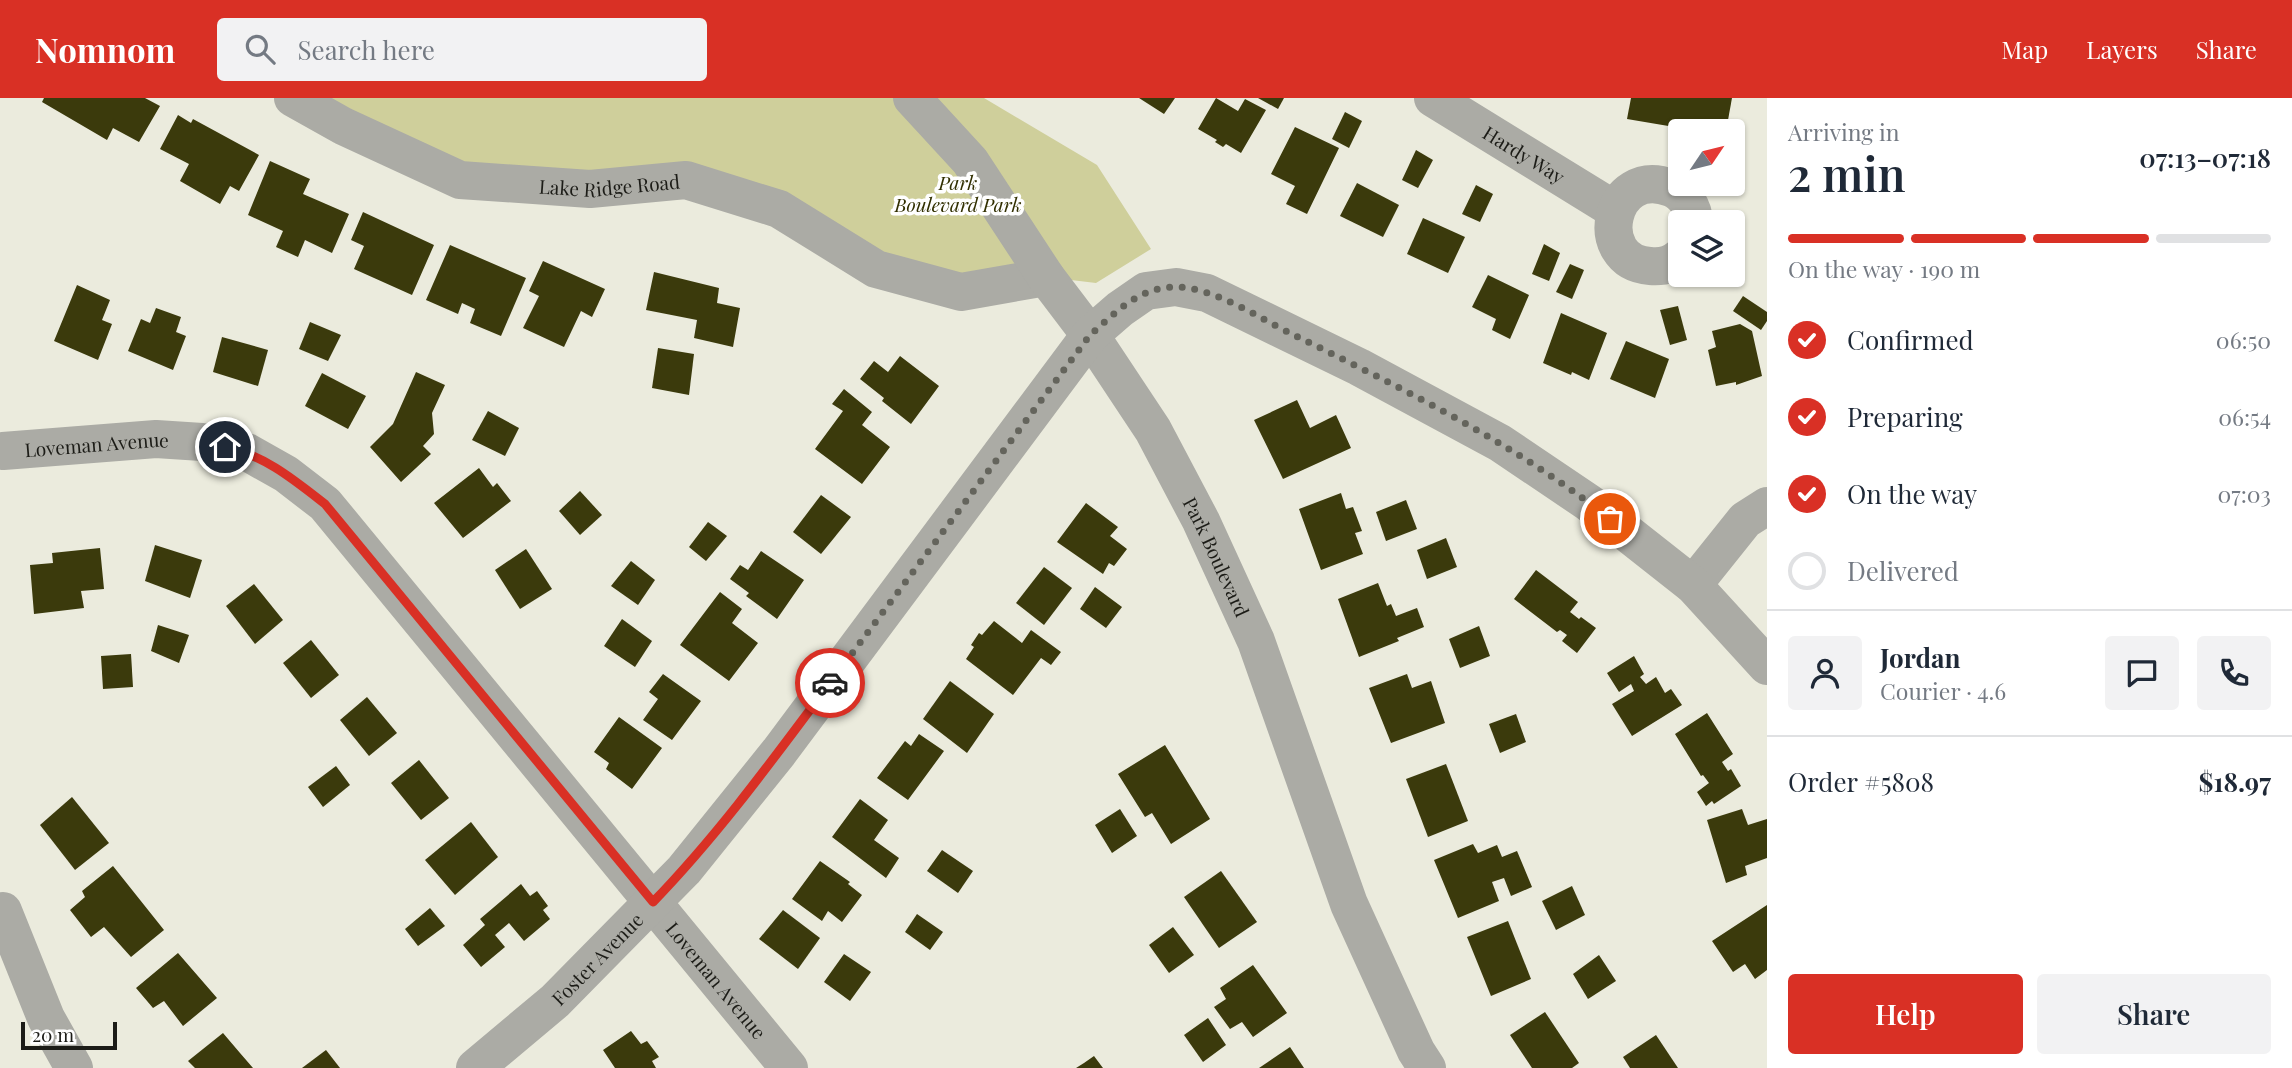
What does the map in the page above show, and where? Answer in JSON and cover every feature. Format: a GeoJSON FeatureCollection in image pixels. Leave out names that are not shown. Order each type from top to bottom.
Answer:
{"type":"FeatureCollection","features":[{"type":"Feature","properties":{"kind":"street","name":"Lake Ridge Road"},"geometry":{"type":"LineString","coordinates":[[293,98],[343,126],[460,180],[590,189],[686,180],[779,209],[876,269],[961,292],[1046,277]]}},
{"type":"Feature","properties":{"kind":"street","name":"Park Boulevard"},"geometry":{"type":"LineString","coordinates":[[912,98],[970,161],[1046,277],[1090,335],[1153,429],[1202,521],[1256,641],[1349,904],[1416,1051],[1427,1068]]}},
{"type":"Feature","properties":{"kind":"street","name":"Hardy Way"},"geometry":{"type":"LineString","coordinates":[[1433,98],[1615,209]]}},
{"type":"Feature","properties":{"kind":"street"},"geometry":{"type":"LineString","coordinates":[[1668,264],[1660,267],[1643,266],[1630,260],[1620,250],[1612,223],[1615,209],[1625,195],[1640,186],[1657,184],[1674,189],[1687,200],[1690,210]]}},
{"type":"Feature","properties":{"kind":"street","name":"Foster Avenue"},"geometry":{"type":"LineString","coordinates":[[475,1068],[555,1001],[684,870],[779,752],[1090,335],[1146,291],[1176,287],[1207,293],[1359,367],[1500,443],[1589,503],[1693,585],[1767,666]]}},
{"type":"Feature","properties":{"kind":"street","name":"Loveman Avenue"},"geometry":{"type":"LineString","coordinates":[[3,451],[156,439],[202,442],[247,452],[285,474],[325,504],[789,1068]]}},
{"type":"Feature","properties":{"kind":"street"},"geometry":{"type":"LineString","coordinates":[[1693,585],[1745,520],[1767,506]]}},
{"type":"Feature","properties":{"kind":"street"},"geometry":{"type":"LineString","coordinates":[[3,911],[46,1018],[74,1068]]}},
{"type":"Feature","properties":{"kind":"green space","name":"Park Boulevard Park"},"geometry":{"type":"Polygon","coordinates":[[[293,98],[984,98],[1097,165],[1151,249],[1096,283],[1046,277],[961,292],[686,180],[460,180],[293,98]]]}},
{"type":"Feature","properties":{"kind":"building"},"geometry":{"type":"Polygon","coordinates":[[[44,98],[145,98],[160,106],[139,142],[113,128],[107,140],[42,102],[44,98]]]}},
{"type":"Feature","properties":{"kind":"building"},"geometry":{"type":"Polygon","coordinates":[[[1139,98],[1175,98],[1164,114],[1139,98]]]}},
{"type":"Feature","properties":{"kind":"building"},"geometry":{"type":"Polygon","coordinates":[[[1216,98],[1238,111],[1245,99],[1266,110],[1241,153],[1226,144],[1223,147],[1215,142],[1217,140],[1198,129],[1216,98]]]}},
{"type":"Feature","properties":{"kind":"building"},"geometry":{"type":"Polygon","coordinates":[[[1258,98],[1284,98],[1278,109],[1258,98]]]}},
{"type":"Feature","properties":{"kind":"building"},"geometry":{"type":"Polygon","coordinates":[[[1631,98],[1732,98],[1728,119],[1668,119],[1668,126],[1627,119],[1631,98]]]}},
{"type":"Feature","properties":{"kind":"building"},"geometry":{"type":"Polygon","coordinates":[[[1345,112],[1362,121],[1349,148],[1332,139],[1345,112]]]}},
{"type":"Feature","properties":{"kind":"building"},"geometry":{"type":"Polygon","coordinates":[[[178,115],[191,123],[193,119],[259,155],[239,191],[230,186],[220,204],[180,181],[189,164],[160,149],[178,115]]]}},
{"type":"Feature","properties":{"kind":"building"},"geometry":{"type":"Polygon","coordinates":[[[1295,127],[1339,148],[1307,214],[1286,204],[1295,186],[1271,174],[1295,127]]]}},
{"type":"Feature","properties":{"kind":"building"},"geometry":{"type":"Polygon","coordinates":[[[1416,150],[1433,160],[1418,188],[1402,180],[1416,150]]]}},
{"type":"Feature","properties":{"kind":"building"},"geometry":{"type":"Polygon","coordinates":[[[270,161],[310,179],[303,194],[349,214],[332,253],[305,240],[298,257],[276,247],[283,231],[248,215],[270,161]]]}},
{"type":"Feature","properties":{"kind":"building"},"geometry":{"type":"Polygon","coordinates":[[[1357,183],[1399,205],[1383,237],[1340,216],[1357,183]]]}},
{"type":"Feature","properties":{"kind":"building"},"geometry":{"type":"Polygon","coordinates":[[[1476,185],[1493,194],[1480,222],[1462,214],[1476,185]]]}},
{"type":"Feature","properties":{"kind":"building"},"geometry":{"type":"Polygon","coordinates":[[[363,212],[434,245],[412,295],[354,269],[364,246],[351,240],[363,212]]]}},
{"type":"Feature","properties":{"kind":"building"},"geometry":{"type":"Polygon","coordinates":[[[1423,218],[1465,237],[1448,273],[1407,254],[1423,218]]]}},
{"type":"Feature","properties":{"kind":"building"},"geometry":{"type":"Polygon","coordinates":[[[1544,244],[1560,253],[1549,281],[1532,274],[1544,244]]]}},
{"type":"Feature","properties":{"kind":"building"},"geometry":{"type":"Polygon","coordinates":[[[450,245],[526,278],[501,336],[470,323],[475,309],[462,303],[458,314],[426,300],[450,245]]]}},
{"type":"Feature","properties":{"kind":"building"},"geometry":{"type":"Polygon","coordinates":[[[543,261],[605,289],[592,317],[581,311],[564,347],[523,328],[539,296],[529,291],[543,261]]]}},
{"type":"Feature","properties":{"kind":"building"},"geometry":{"type":"Polygon","coordinates":[[[1570,264],[1584,270],[1572,299],[1556,292],[1570,264]]]}},
{"type":"Feature","properties":{"kind":"building"},"geometry":{"type":"Polygon","coordinates":[[[654,272],[719,288],[717,303],[740,308],[733,347],[694,338],[697,320],[646,310],[654,272]]]}},
{"type":"Feature","properties":{"kind":"building"},"geometry":{"type":"Polygon","coordinates":[[[1488,275],[1529,295],[1510,339],[1492,330],[1496,319],[1472,307],[1488,275]]]}},
{"type":"Feature","properties":{"kind":"building"},"geometry":{"type":"Polygon","coordinates":[[[77,285],[110,300],[102,320],[112,324],[98,360],[54,341],[77,285]]]}},
{"type":"Feature","properties":{"kind":"building"},"geometry":{"type":"Polygon","coordinates":[[[1743,296],[1767,312],[1767,321],[1761,330],[1733,311],[1743,296]]]}},
{"type":"Feature","properties":{"kind":"building"},"geometry":{"type":"Polygon","coordinates":[[[1678,306],[1687,340],[1670,345],[1660,310],[1678,306]]]}},
{"type":"Feature","properties":{"kind":"building"},"geometry":{"type":"Polygon","coordinates":[[[156,308],[181,317],[176,332],[186,336],[173,370],[128,351],[141,319],[150,323],[156,308]]]}},
{"type":"Feature","properties":{"kind":"building"},"geometry":{"type":"Polygon","coordinates":[[[1561,313],[1607,333],[1589,380],[1543,363],[1561,313]]]}},
{"type":"Feature","properties":{"kind":"building"},"geometry":{"type":"Polygon","coordinates":[[[310,322],[341,335],[328,361],[299,349],[310,322]]]}},
{"type":"Feature","properties":{"kind":"building"},"geometry":{"type":"Polygon","coordinates":[[[1740,324],[1752,331],[1762,376],[1736,385],[1736,382],[1716,386],[1708,350],[1716,347],[1712,331],[1740,324]]]}},
{"type":"Feature","properties":{"kind":"building"},"geometry":{"type":"Polygon","coordinates":[[[222,337],[268,350],[258,386],[213,372],[222,337]]]}},
{"type":"Feature","properties":{"kind":"building"},"geometry":{"type":"Polygon","coordinates":[[[1626,341],[1669,359],[1655,398],[1610,379],[1626,341]]]}},
{"type":"Feature","properties":{"kind":"building"},"geometry":{"type":"Polygon","coordinates":[[[658,348],[694,354],[689,395],[652,388],[658,348]]]}},
{"type":"Feature","properties":{"kind":"building"},"geometry":{"type":"Polygon","coordinates":[[[900,356],[939,386],[911,424],[860,379],[874,361],[888,372],[900,356]]]}},
{"type":"Feature","properties":{"kind":"building"},"geometry":{"type":"Polygon","coordinates":[[[416,372],[445,385],[432,413],[434,434],[423,446],[431,454],[401,482],[370,447],[393,424],[416,372]]]}},
{"type":"Feature","properties":{"kind":"building"},"geometry":{"type":"Polygon","coordinates":[[[322,373],[366,396],[348,429],[305,406],[322,373]]]}},
{"type":"Feature","properties":{"kind":"building"},"geometry":{"type":"Polygon","coordinates":[[[844,389],[872,412],[862,425],[890,447],[862,484],[815,449],[843,411],[832,404],[844,389]]]}},
{"type":"Feature","properties":{"kind":"building"},"geometry":{"type":"Polygon","coordinates":[[[1297,400],[1310,428],[1336,415],[1351,448],[1283,479],[1254,420],[1297,400]]]}},
{"type":"Feature","properties":{"kind":"building"},"geometry":{"type":"Polygon","coordinates":[[[488,411],[519,428],[505,456],[472,440],[488,411]]]}},
{"type":"Feature","properties":{"kind":"building"},"geometry":{"type":"Polygon","coordinates":[[[479,468],[493,487],[497,483],[511,501],[463,538],[434,503],[479,468]]]}},
{"type":"Feature","properties":{"kind":"building"},"geometry":{"type":"Polygon","coordinates":[[[580,491],[602,515],[580,535],[559,511],[580,491]]]}},
{"type":"Feature","properties":{"kind":"building"},"geometry":{"type":"Polygon","coordinates":[[[1341,493],[1346,509],[1353,507],[1362,531],[1355,533],[1363,554],[1321,570],[1299,509],[1341,493]]]}},
{"type":"Feature","properties":{"kind":"building"},"geometry":{"type":"Polygon","coordinates":[[[821,495],[851,517],[821,554],[793,532],[821,495]]]}},
{"type":"Feature","properties":{"kind":"building"},"geometry":{"type":"Polygon","coordinates":[[[1406,500],[1417,529],[1386,541],[1376,512],[1406,500]]]}},
{"type":"Feature","properties":{"kind":"building"},"geometry":{"type":"Polygon","coordinates":[[[1086,503],[1118,527],[1110,536],[1127,549],[1114,566],[1109,563],[1103,574],[1057,542],[1086,503]]]}},
{"type":"Feature","properties":{"kind":"building"},"geometry":{"type":"Polygon","coordinates":[[[708,522],[727,536],[706,561],[689,547],[708,522]]]}},
{"type":"Feature","properties":{"kind":"building"},"geometry":{"type":"Polygon","coordinates":[[[1446,538],[1457,567],[1427,579],[1417,550],[1446,538]]]}},
{"type":"Feature","properties":{"kind":"building"},"geometry":{"type":"Polygon","coordinates":[[[155,545],[202,560],[190,598],[145,581],[155,545]]]}},
{"type":"Feature","properties":{"kind":"building"},"geometry":{"type":"Polygon","coordinates":[[[100,548],[104,589],[81,591],[84,608],[34,614],[30,565],[53,563],[52,553],[100,548]]]}},
{"type":"Feature","properties":{"kind":"building"},"geometry":{"type":"Polygon","coordinates":[[[526,549],[552,589],[520,609],[495,570],[526,549]]]}},
{"type":"Feature","properties":{"kind":"building"},"geometry":{"type":"Polygon","coordinates":[[[761,551],[804,580],[777,619],[746,596],[749,593],[730,579],[740,565],[748,570],[761,551]]]}},
{"type":"Feature","properties":{"kind":"building"},"geometry":{"type":"Polygon","coordinates":[[[631,561],[655,580],[638,605],[611,586],[631,561]]]}},
{"type":"Feature","properties":{"kind":"building"},"geometry":{"type":"Polygon","coordinates":[[[1044,567],[1072,588],[1044,625],[1016,603],[1044,567]]]}},
{"type":"Feature","properties":{"kind":"building"},"geometry":{"type":"Polygon","coordinates":[[[1536,570],[1578,602],[1570,612],[1596,628],[1577,653],[1562,641],[1567,635],[1560,630],[1557,632],[1514,599],[1536,570]]]}},
{"type":"Feature","properties":{"kind":"building"},"geometry":{"type":"Polygon","coordinates":[[[1378,583],[1387,606],[1391,604],[1396,616],[1417,608],[1424,627],[1397,638],[1399,641],[1359,657],[1338,599],[1378,583]]]}},
{"type":"Feature","properties":{"kind":"building"},"geometry":{"type":"Polygon","coordinates":[[[254,584],[283,620],[255,644],[226,606],[254,584]]]}},
{"type":"Feature","properties":{"kind":"building"},"geometry":{"type":"Polygon","coordinates":[[[1095,587],[1122,607],[1106,628],[1080,609],[1095,587]]]}},
{"type":"Feature","properties":{"kind":"building"},"geometry":{"type":"Polygon","coordinates":[[[720,592],[742,609],[732,623],[758,643],[729,681],[680,645],[720,592]]]}},
{"type":"Feature","properties":{"kind":"building"},"geometry":{"type":"Polygon","coordinates":[[[622,619],[652,641],[635,667],[604,646],[622,619]]]}},
{"type":"Feature","properties":{"kind":"building"},"geometry":{"type":"Polygon","coordinates":[[[994,621],[1022,643],[1031,630],[1061,652],[1051,665],[1041,658],[1013,695],[966,659],[979,633],[982,635],[994,621]]]}},
{"type":"Feature","properties":{"kind":"building"},"geometry":{"type":"Polygon","coordinates":[[[158,625],[189,635],[179,663],[151,651],[158,625]]]}},
{"type":"Feature","properties":{"kind":"building"},"geometry":{"type":"Polygon","coordinates":[[[1479,626],[1490,656],[1460,668],[1449,639],[1479,626]]]}},
{"type":"Feature","properties":{"kind":"building"},"geometry":{"type":"Polygon","coordinates":[[[311,640],[339,675],[311,698],[283,663],[311,640]]]}},
{"type":"Feature","properties":{"kind":"building"},"geometry":{"type":"Polygon","coordinates":[[[131,654],[133,687],[103,689],[101,656],[131,654]]]}},
{"type":"Feature","properties":{"kind":"building"},"geometry":{"type":"Polygon","coordinates":[[[1634,656],[1644,674],[1640,677],[1646,684],[1656,677],[1665,693],[1671,689],[1682,705],[1632,736],[1612,704],[1634,691],[1631,684],[1619,692],[1607,673],[1634,656]]]}},
{"type":"Feature","properties":{"kind":"building"},"geometry":{"type":"Polygon","coordinates":[[[663,674],[701,701],[672,740],[643,720],[658,699],[649,692],[663,674]]]}},
{"type":"Feature","properties":{"kind":"building"},"geometry":{"type":"Polygon","coordinates":[[[1407,674],[1412,688],[1431,681],[1445,723],[1391,743],[1369,688],[1407,674]]]}},
{"type":"Feature","properties":{"kind":"building"},"geometry":{"type":"Polygon","coordinates":[[[950,681],[994,714],[967,753],[923,719],[950,681]]]}},
{"type":"Feature","properties":{"kind":"building"},"geometry":{"type":"Polygon","coordinates":[[[367,697],[397,733],[369,756],[340,720],[367,697]]]}},
{"type":"Feature","properties":{"kind":"building"},"geometry":{"type":"Polygon","coordinates":[[[1707,713],[1733,754],[1722,762],[1728,771],[1731,769],[1741,786],[1714,804],[1712,801],[1706,806],[1697,792],[1709,783],[1701,776],[1675,734],[1707,713]]]}},
{"type":"Feature","properties":{"kind":"building"},"geometry":{"type":"Polygon","coordinates":[[[1516,714],[1526,742],[1500,753],[1489,724],[1516,714]]]}},
{"type":"Feature","properties":{"kind":"building"},"geometry":{"type":"Polygon","coordinates":[[[619,717],[662,748],[632,789],[606,769],[609,763],[594,752],[619,717]]]}},
{"type":"Feature","properties":{"kind":"building"},"geometry":{"type":"Polygon","coordinates":[[[919,734],[944,751],[908,800],[877,778],[905,741],[911,746],[919,734]]]}},
{"type":"Feature","properties":{"kind":"building"},"geometry":{"type":"Polygon","coordinates":[[[1165,745],[1210,819],[1171,844],[1152,813],[1145,817],[1118,774],[1165,745]]]}},
{"type":"Feature","properties":{"kind":"building"},"geometry":{"type":"Polygon","coordinates":[[[419,760],[449,798],[421,820],[391,783],[419,760]]]}},
{"type":"Feature","properties":{"kind":"building"},"geometry":{"type":"Polygon","coordinates":[[[1446,764],[1468,821],[1428,837],[1406,779],[1446,764]]]}},
{"type":"Feature","properties":{"kind":"building"},"geometry":{"type":"Polygon","coordinates":[[[336,766],[350,785],[323,807],[308,787],[336,766]]]}},
{"type":"Feature","properties":{"kind":"building"},"geometry":{"type":"Polygon","coordinates":[[[72,797],[109,843],[75,870],[40,825],[72,797]]]}},
{"type":"Feature","properties":{"kind":"building"},"geometry":{"type":"Polygon","coordinates":[[[860,799],[888,820],[874,840],[899,858],[886,878],[832,837],[860,799]]]}},
{"type":"Feature","properties":{"kind":"building"},"geometry":{"type":"Polygon","coordinates":[[[1120,809],[1137,836],[1112,853],[1095,825],[1120,809]]]}},
{"type":"Feature","properties":{"kind":"building"},"geometry":{"type":"Polygon","coordinates":[[[1742,809],[1748,825],[1767,819],[1767,858],[1745,866],[1747,875],[1726,883],[1707,820],[1742,809]]]}},
{"type":"Feature","properties":{"kind":"building"},"geometry":{"type":"Polygon","coordinates":[[[471,822],[498,857],[455,895],[425,860],[471,822]]]}},
{"type":"Feature","properties":{"kind":"building"},"geometry":{"type":"Polygon","coordinates":[[[1473,844],[1478,853],[1497,845],[1502,857],[1517,851],[1532,887],[1511,896],[1504,878],[1492,882],[1499,901],[1458,918],[1434,860],[1473,844]]]}},
{"type":"Feature","properties":{"kind":"building"},"geometry":{"type":"Polygon","coordinates":[[[942,850],[973,871],[958,893],[927,871],[942,850]]]}},
{"type":"Feature","properties":{"kind":"building"},"geometry":{"type":"Polygon","coordinates":[[[820,861],[850,882],[848,884],[862,895],[842,922],[828,911],[822,921],[792,899],[820,861]]]}},
{"type":"Feature","properties":{"kind":"building"},"geometry":{"type":"Polygon","coordinates":[[[113,866],[164,930],[131,957],[104,927],[91,937],[70,910],[85,897],[82,891],[113,866]]]}},
{"type":"Feature","properties":{"kind":"building"},"geometry":{"type":"Polygon","coordinates":[[[1221,871],[1257,922],[1219,948],[1184,897],[1221,871]]]}},
{"type":"Feature","properties":{"kind":"building"},"geometry":{"type":"Polygon","coordinates":[[[521,884],[530,896],[537,891],[548,906],[543,910],[550,919],[524,941],[509,923],[495,935],[505,947],[481,967],[463,945],[485,925],[480,919],[521,884]]]}},
{"type":"Feature","properties":{"kind":"building"},"geometry":{"type":"Polygon","coordinates":[[[1572,886],[1585,915],[1556,930],[1542,901],[1572,886]]]}},
{"type":"Feature","properties":{"kind":"building"},"geometry":{"type":"Polygon","coordinates":[[[1767,905],[1767,970],[1755,979],[1745,964],[1733,972],[1712,941],[1767,905]]]}},
{"type":"Feature","properties":{"kind":"building"},"geometry":{"type":"Polygon","coordinates":[[[430,908],[445,926],[418,946],[405,929],[430,908]]]}},
{"type":"Feature","properties":{"kind":"building"},"geometry":{"type":"Polygon","coordinates":[[[783,910],[820,938],[798,969],[759,939],[783,910]]]}},
{"type":"Feature","properties":{"kind":"building"},"geometry":{"type":"Polygon","coordinates":[[[917,914],[943,932],[930,950],[905,932],[917,914]]]}},
{"type":"Feature","properties":{"kind":"building"},"geometry":{"type":"Polygon","coordinates":[[[1508,921],[1531,979],[1491,996],[1467,937],[1508,921]]]}},
{"type":"Feature","properties":{"kind":"building"},"geometry":{"type":"Polygon","coordinates":[[[1173,927],[1194,955],[1169,973],[1149,945],[1173,927]]]}},
{"type":"Feature","properties":{"kind":"building"},"geometry":{"type":"Polygon","coordinates":[[[178,953],[217,998],[183,1026],[164,1001],[153,1008],[136,988],[178,953]]]}},
{"type":"Feature","properties":{"kind":"building"},"geometry":{"type":"Polygon","coordinates":[[[844,954],[871,972],[850,1001],[824,982],[844,954]]]}},
{"type":"Feature","properties":{"kind":"building"},"geometry":{"type":"Polygon","coordinates":[[[1599,955],[1616,981],[1588,999],[1573,974],[1599,955]]]}},
{"type":"Feature","properties":{"kind":"building"},"geometry":{"type":"Polygon","coordinates":[[[1253,965],[1287,1013],[1253,1037],[1242,1022],[1230,1029],[1214,1007],[1226,999],[1220,988],[1253,965]]]}},
{"type":"Feature","properties":{"kind":"building"},"geometry":{"type":"Polygon","coordinates":[[[1545,1012],[1579,1063],[1572,1068],[1532,1068],[1510,1035],[1545,1012]]]}},
{"type":"Feature","properties":{"kind":"building"},"geometry":{"type":"Polygon","coordinates":[[[1208,1018],[1226,1045],[1203,1062],[1184,1035],[1208,1018]]]}},
{"type":"Feature","properties":{"kind":"building"},"geometry":{"type":"Polygon","coordinates":[[[631,1031],[641,1044],[647,1041],[659,1057],[652,1061],[656,1068],[615,1068],[603,1050],[631,1031]]]}},
{"type":"Feature","properties":{"kind":"building"},"geometry":{"type":"Polygon","coordinates":[[[223,1033],[253,1068],[195,1068],[188,1061],[223,1033]]]}},
{"type":"Feature","properties":{"kind":"building"},"geometry":{"type":"Polygon","coordinates":[[[1656,1035],[1678,1068],[1630,1068],[1623,1057],[1656,1035]]]}},
{"type":"Feature","properties":{"kind":"building"},"geometry":{"type":"Polygon","coordinates":[[[1290,1047],[1304,1068],[1259,1068],[1290,1047]]]}},
{"type":"Feature","properties":{"kind":"building"},"geometry":{"type":"Polygon","coordinates":[[[326,1050],[340,1068],[302,1068],[326,1050]]]}},
{"type":"Feature","properties":{"kind":"building"},"geometry":{"type":"Polygon","coordinates":[[[1094,1056],[1103,1068],[1076,1068],[1084,1063],[1094,1056]]]}},
{"type":"Feature","properties":{"kind":"way so far"},"geometry":{"type":"LineString","coordinates":[[830,683],[1090,335],[1146,291],[1176,287],[1207,293],[1359,367],[1500,443],[1610,519]]}},
{"type":"Feature","properties":{"kind":"route"},"geometry":{"type":"LineString","coordinates":[[225,447],[247,452],[285,474],[325,504],[653,902],[684,870],[779,752],[830,683]]}}]}
